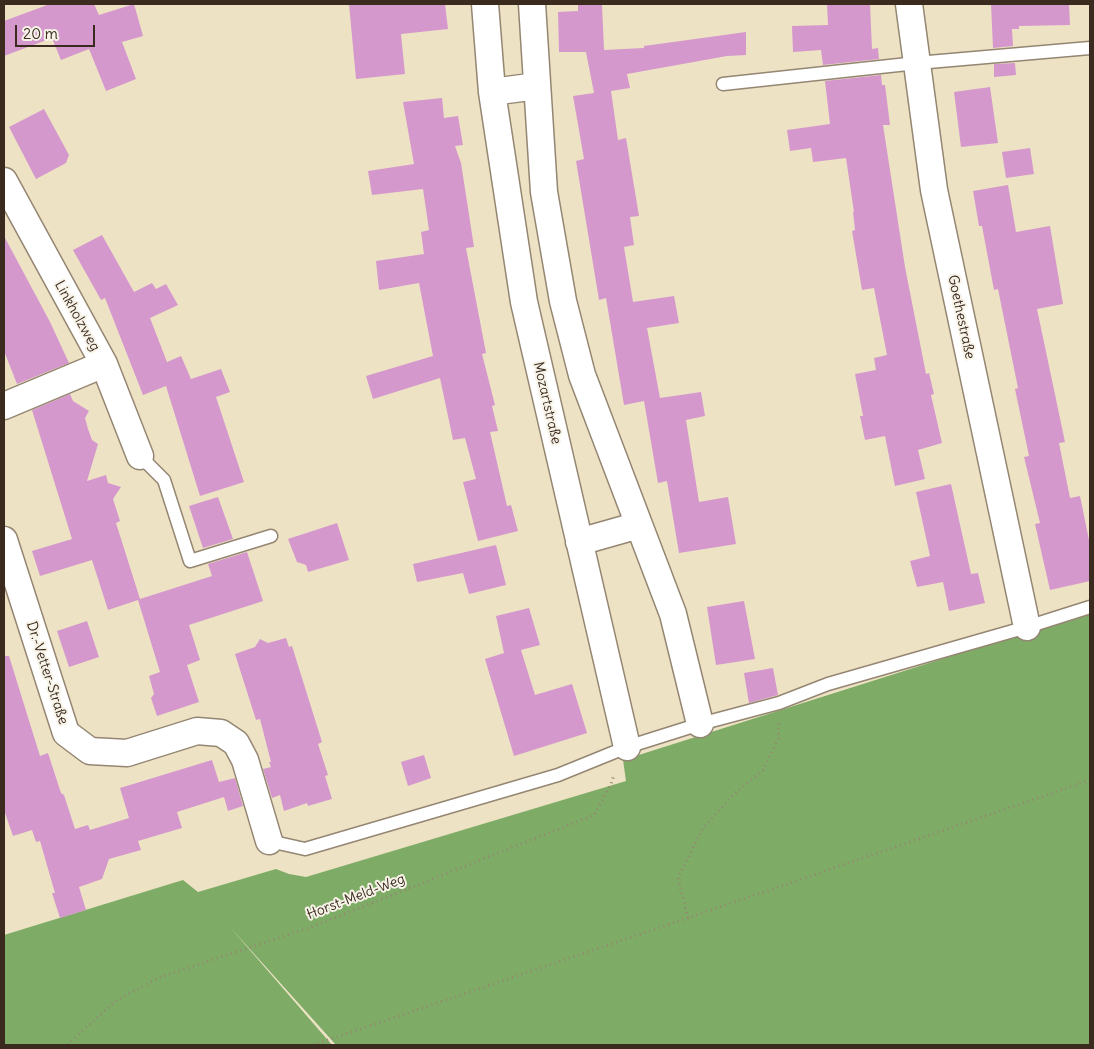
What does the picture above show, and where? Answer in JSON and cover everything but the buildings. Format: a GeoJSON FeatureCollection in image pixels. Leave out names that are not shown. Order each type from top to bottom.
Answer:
{"type":"FeatureCollection","features":[{"type":"Feature","properties":{"kind":"street","name":"Mozartstraße"},"geometry":{"type":"LineString","coordinates":[[485,4],[492,92],[524,302],[627,747]]}},
{"type":"Feature","properties":{"kind":"street"},"geometry":{"type":"LineString","coordinates":[[532,4],[544,192],[563,301],[582,375],[619,477],[673,614],[700,724]]}},
{"type":"Feature","properties":{"kind":"street","name":"Goethestraße"},"geometry":{"type":"LineString","coordinates":[[910,4],[934,190],[1027,627]]}},
{"type":"Feature","properties":{"kind":"street"},"geometry":{"type":"LineString","coordinates":[[492,92],[537,86]]}},
{"type":"Feature","properties":{"kind":"street","name":"Linkholzweg"},"geometry":{"type":"LineString","coordinates":[[4,181],[104,364],[140,456]]}},
{"type":"Feature","properties":{"kind":"street"},"geometry":{"type":"LineString","coordinates":[[518,263],[555,256]]}},
{"type":"Feature","properties":{"kind":"street"},"geometry":{"type":"LineString","coordinates":[[4,406],[104,364]]}},
{"type":"Feature","properties":{"kind":"street"},"geometry":{"type":"LineString","coordinates":[[579,542],[639,525]]}},
{"type":"Feature","properties":{"kind":"street","name":"Dr.-Vetter-Straße"},"geometry":{"type":"LineString","coordinates":[[4,540],[66,733],[90,751],[126,753],[197,731],[221,733],[236,743],[245,760],[269,841]]}},
{"type":"Feature","properties":{"kind":"lane"},"geometry":{"type":"LineString","coordinates":[[723,84],[917,63],[1090,48]]}},
{"type":"Feature","properties":{"kind":"lane"},"geometry":{"type":"LineString","coordinates":[[140,456],[164,480],[190,561],[271,536]]}},
{"type":"Feature","properties":{"kind":"lane"},"geometry":{"type":"LineString","coordinates":[[269,841],[305,850],[558,775],[627,747],[700,724],[779,703],[828,684],[1090,607]]}},
{"type":"Feature","properties":{"kind":"path"},"geometry":{"type":"LineString","coordinates":[[688,918],[678,878],[703,828],[734,794],[763,770],[778,739],[779,703]]}},
{"type":"Feature","properties":{"kind":"path","name":"Horst-Meld-Weg"},"geometry":{"type":"LineString","coordinates":[[68,1045],[117,1000],[158,978],[314,926],[594,815],[612,784],[620,757],[627,747]]}},
{"type":"Feature","properties":{"kind":"path"},"geometry":{"type":"LineString","coordinates":[[313,1045],[1090,780]]}},
{"type":"Feature","properties":{"kind":"path"},"geometry":{"type":"LineString","coordinates":[[73,1039],[75,1045]]}},
{"type":"Feature","properties":{"kind":"green space"},"geometry":{"type":"Polygon","coordinates":[[[1090,612],[1090,1045],[336,1045],[230,927],[332,1045],[4,1045],[4,935],[183,880],[198,892],[276,869],[306,877],[626,781],[623,760],[1090,612]]]}}]}
